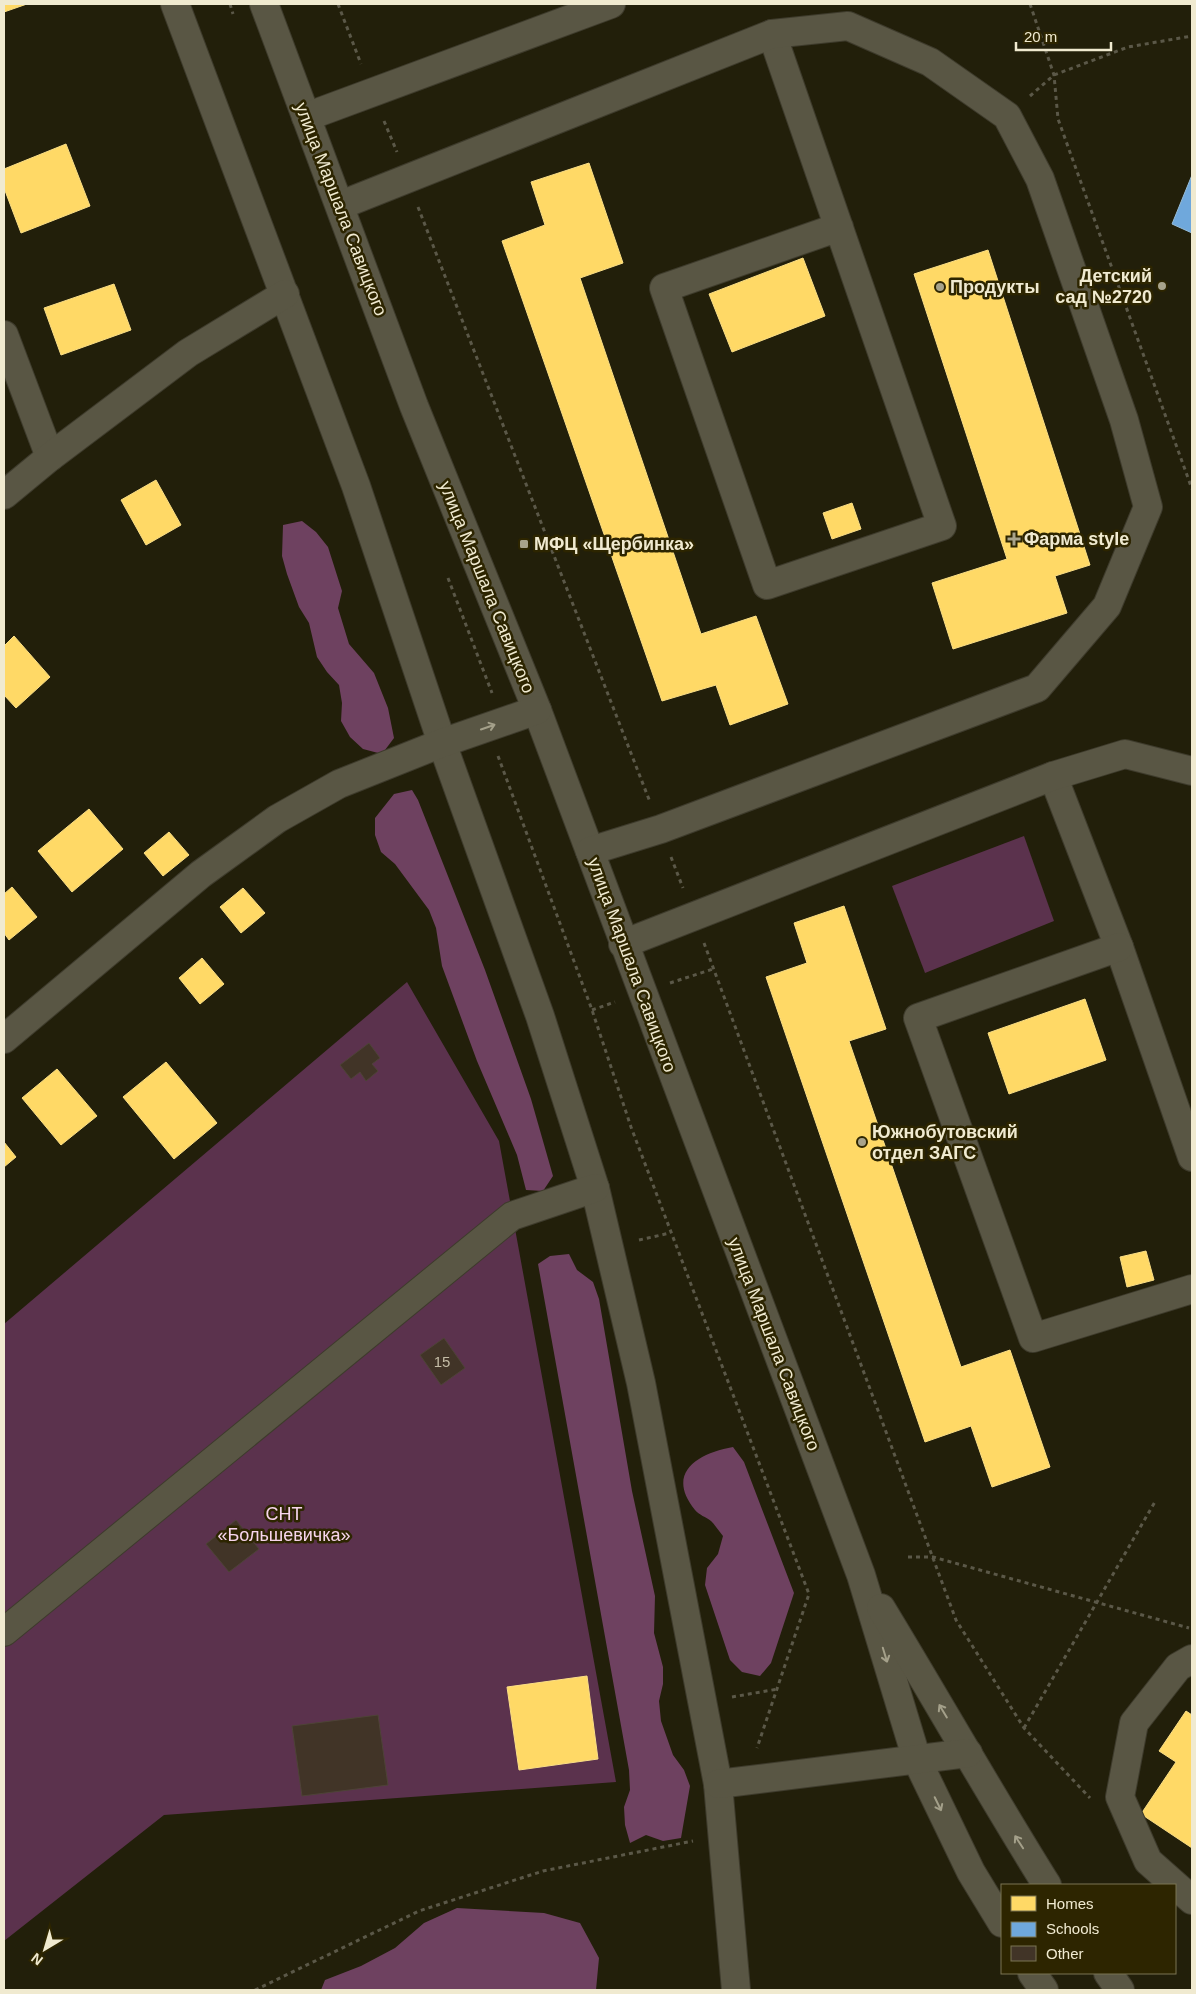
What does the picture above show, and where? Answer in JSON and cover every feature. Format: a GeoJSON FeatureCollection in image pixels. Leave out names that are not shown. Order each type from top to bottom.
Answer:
{"type":"FeatureCollection","features":[{"type":"Feature","properties":{"kind":"street"},"geometry":{"type":"LineString","coordinates":[[175,4],[356,486],[442,743],[540,1016],[595,1188],[641,1383],[718,1784],[736,1990]]}},
{"type":"Feature","properties":{"kind":"street","name":"улица Маршала Савицкого"},"geometry":{"type":"LineString","coordinates":[[264,4],[341,205],[414,406],[537,710],[623,944],[861,1575],[916,1760],[972,1872],[1001,1921]]}},
{"type":"Feature","properties":{"kind":"street"},"geometry":{"type":"LineString","coordinates":[[306,117],[611,4]]}},
{"type":"Feature","properties":{"kind":"street"},"geometry":{"type":"LineString","coordinates":[[341,205],[772,34],[848,26],[930,62],[1006,116],[1040,179],[1124,420],[1148,507],[1107,606],[1037,688],[661,829],[590,852]]}},
{"type":"Feature","properties":{"kind":"street"},"geometry":{"type":"LineString","coordinates":[[772,34],[839,227],[942,526],[767,585],[664,288],[839,227]]}},
{"type":"Feature","properties":{"kind":"street"},"geometry":{"type":"LineString","coordinates":[[4,495],[188,353],[285,294]]}},
{"type":"Feature","properties":{"kind":"street"},"geometry":{"type":"LineString","coordinates":[[4,335],[50,458]]}},
{"type":"Feature","properties":{"kind":"street"},"geometry":{"type":"LineString","coordinates":[[4,1039],[201,874],[250,837],[304,803],[338,784],[442,743],[537,710]]}},
{"type":"Feature","properties":{"kind":"street"},"geometry":{"type":"LineString","coordinates":[[623,944],[1054,776],[1125,754],[1192,771]]}},
{"type":"Feature","properties":{"kind":"street"},"geometry":{"type":"LineString","coordinates":[[1054,776],[1120,947],[1192,1156]]}},
{"type":"Feature","properties":{"kind":"street"},"geometry":{"type":"LineString","coordinates":[[1120,947],[918,1018],[1033,1338],[1192,1289]]}},
{"type":"Feature","properties":{"kind":"street"},"geometry":{"type":"LineString","coordinates":[[4,1632],[512,1216],[595,1188]]}},
{"type":"Feature","properties":{"kind":"street"},"geometry":{"type":"LineString","coordinates":[[861,1575],[968,1753],[1009,1826],[1046,1884]]}},
{"type":"Feature","properties":{"kind":"street"},"geometry":{"type":"LineString","coordinates":[[1174,1884],[1148,1861],[1120,1797],[1134,1723],[1178,1666],[1192,1659]]}},
{"type":"Feature","properties":{"kind":"street"},"geometry":{"type":"LineString","coordinates":[[718,1784],[968,1753]]}},
{"type":"Feature","properties":{"kind":"street"},"geometry":{"type":"LineString","coordinates":[[1176,1886],[1192,1900]]}},
{"type":"Feature","properties":{"kind":"street"},"geometry":{"type":"LineString","coordinates":[[1033,1974],[1044,1990]]}},
{"type":"Feature","properties":{"kind":"street"},"geometry":{"type":"LineString","coordinates":[[1109,1974],[1120,1990]]}},
{"type":"Feature","properties":{"kind":"path"},"geometry":{"type":"LineString","coordinates":[[338,4],[408,179],[694,915],[956,1620],[1024,1728],[1096,1805]]}},
{"type":"Feature","properties":{"kind":"path"},"geometry":{"type":"LineString","coordinates":[[1030,4],[1054,75],[1058,119],[1192,489]]}},
{"type":"Feature","properties":{"kind":"path"},"geometry":{"type":"LineString","coordinates":[[1006,116],[1054,75],[1128,47],[1192,36]]}},
{"type":"Feature","properties":{"kind":"path"},"geometry":{"type":"LineString","coordinates":[[487,728],[592,1010],[634,1136],[808,1594],[746,1782]]}},
{"type":"Feature","properties":{"kind":"path"},"geometry":{"type":"LineString","coordinates":[[1024,1728],[1156,1500]]}},
{"type":"Feature","properties":{"kind":"path"},"geometry":{"type":"LineString","coordinates":[[908,1557],[933,1557],[1192,1629]]}},
{"type":"Feature","properties":{"kind":"path"},"geometry":{"type":"LineString","coordinates":[[256,1990],[428,1908],[543,1871],[648,1849],[724,1836]]}},
{"type":"Feature","properties":{"kind":"green space"},"geometry":{"type":"Polygon","coordinates":[[[1024,836],[1054,921],[925,973],[892,886],[1024,836]]]}},
{"type":"Feature","properties":{"kind":"green space","name":"СНТ «Большевичка»"},"geometry":{"type":"Polygon","coordinates":[[[407,982],[499,1141],[616,1782],[164,1815],[4,1941],[4,1324],[407,982]]]}},
{"type":"Feature","properties":{"kind":"shaded area"},"geometry":{"type":"Polygon","coordinates":[[[302,521],[316,532],[328,547],[342,591],[338,608],[349,644],[374,673],[388,708],[394,738],[382,754],[363,749],[350,737],[341,721],[342,703],[339,685],[317,657],[309,623],[299,607],[287,574],[282,556],[283,525],[302,521]]]}},
{"type":"Feature","properties":{"kind":"shaded area"},"geometry":{"type":"Polygon","coordinates":[[[412,790],[418,800],[485,970],[531,1099],[553,1176],[543,1191],[526,1190],[517,1155],[477,1061],[442,966],[436,928],[429,910],[395,864],[381,852],[375,835],[375,818],[394,794],[412,790]]]}},
{"type":"Feature","properties":{"kind":"shaded area"},"geometry":{"type":"Polygon","coordinates":[[[569,1254],[577,1270],[593,1282],[599,1299],[632,1491],[655,1596],[654,1633],[663,1667],[663,1684],[659,1701],[661,1721],[673,1755],[684,1770],[690,1786],[681,1838],[663,1841],[646,1835],[630,1843],[625,1825],[624,1807],[630,1790],[629,1770],[538,1264],[550,1256],[569,1254]]]}},
{"type":"Feature","properties":{"kind":"shaded area"},"geometry":{"type":"Polygon","coordinates":[[[733,1447],[744,1462],[794,1593],[771,1663],[760,1676],[742,1672],[730,1660],[705,1585],[707,1568],[718,1554],[723,1536],[711,1521],[695,1510],[687,1497],[683,1485],[685,1475],[698,1460],[708,1454],[733,1447]]]}},
{"type":"Feature","properties":{"kind":"shaded area"},"geometry":{"type":"Polygon","coordinates":[[[457,1908],[544,1913],[580,1923],[599,1958],[596,1990],[321,1990],[325,1980],[361,1966],[395,1948],[424,1923],[457,1908]]]}},
{"type":"Feature","properties":{"kind":"building: Homes"},"geometry":{"type":"Polygon","coordinates":[[[4,4],[27,4],[4,12],[4,4]]]}},
{"type":"Feature","properties":{"kind":"building: Homes"},"geometry":{"type":"Polygon","coordinates":[[[66,144],[90,206],[21,233],[4,188],[4,169],[66,144]]]}},
{"type":"Feature","properties":{"kind":"building: Homes"},"geometry":{"type":"Polygon","coordinates":[[[589,163],[623,263],[580,278],[701,634],[756,616],[788,704],[730,725],[716,685],[662,701],[502,241],[545,225],[531,182],[589,163]]]}},
{"type":"Feature","properties":{"kind":"building: Homes"},"geometry":{"type":"Polygon","coordinates":[[[988,250],[1090,565],[1055,576],[1067,613],[953,649],[932,583],[1007,559],[914,274],[988,250]]]}},
{"type":"Feature","properties":{"kind":"building: Homes"},"geometry":{"type":"Polygon","coordinates":[[[803,258],[825,316],[732,352],[709,294],[803,258]]]}},
{"type":"Feature","properties":{"kind":"building: Homes"},"geometry":{"type":"Polygon","coordinates":[[[114,284],[131,330],[61,355],[44,308],[114,284]]]}},
{"type":"Feature","properties":{"kind":"building: Homes"},"geometry":{"type":"Polygon","coordinates":[[[156,480],[181,525],[146,545],[121,500],[156,480]]]}},
{"type":"Feature","properties":{"kind":"building: Homes"},"geometry":{"type":"Polygon","coordinates":[[[852,503],[861,529],[832,539],[823,513],[852,503]]]}},
{"type":"Feature","properties":{"kind":"building: Homes"},"geometry":{"type":"Polygon","coordinates":[[[14,636],[50,677],[16,708],[4,695],[4,646],[14,636]]]}},
{"type":"Feature","properties":{"kind":"building: Homes"},"geometry":{"type":"Polygon","coordinates":[[[89,809],[123,849],[72,892],[38,851],[89,809]]]}},
{"type":"Feature","properties":{"kind":"building: Homes"},"geometry":{"type":"Polygon","coordinates":[[[169,832],[189,855],[163,876],[144,853],[169,832]]]}},
{"type":"Feature","properties":{"kind":"building: Homes"},"geometry":{"type":"Polygon","coordinates":[[[12,887],[37,917],[9,940],[4,933],[4,894],[12,887]]]}},
{"type":"Feature","properties":{"kind":"building: Homes"},"geometry":{"type":"Polygon","coordinates":[[[243,888],[265,913],[241,933],[220,907],[243,888]]]}},
{"type":"Feature","properties":{"kind":"building: Homes"},"geometry":{"type":"Polygon","coordinates":[[[844,906],[886,1029],[849,1041],[961,1367],[1010,1350],[1050,1467],[992,1487],[971,1426],[925,1442],[766,977],[807,963],[794,923],[844,906]]]}},
{"type":"Feature","properties":{"kind":"building: Homes"},"geometry":{"type":"Polygon","coordinates":[[[202,958],[224,984],[200,1004],[179,978],[202,958]]]}},
{"type":"Feature","properties":{"kind":"building: Homes"},"geometry":{"type":"Polygon","coordinates":[[[1085,999],[1106,1060],[1009,1094],[988,1033],[1085,999]]]}},
{"type":"Feature","properties":{"kind":"building: Homes"},"geometry":{"type":"Polygon","coordinates":[[[166,1062],[217,1123],[174,1159],[123,1097],[166,1062]]]}},
{"type":"Feature","properties":{"kind":"building: Homes"},"geometry":{"type":"Polygon","coordinates":[[[57,1069],[97,1116],[61,1145],[22,1098],[57,1069]]]}},
{"type":"Feature","properties":{"kind":"building: Homes"},"geometry":{"type":"Polygon","coordinates":[[[4,1142],[16,1157],[4,1167],[4,1142]]]}},
{"type":"Feature","properties":{"kind":"building: Homes"},"geometry":{"type":"Polygon","coordinates":[[[1146,1251],[1154,1280],[1127,1287],[1120,1257],[1146,1251]]]}},
{"type":"Feature","properties":{"kind":"building: Homes"},"geometry":{"type":"Polygon","coordinates":[[[587,1676],[598,1759],[519,1770],[507,1687],[587,1676]]]}},
{"type":"Feature","properties":{"kind":"building: Homes"},"geometry":{"type":"Polygon","coordinates":[[[1186,1711],[1192,1715],[1192,1848],[1141,1814],[1176,1762],[1159,1751],[1186,1711]]]}},
{"type":"Feature","properties":{"kind":"building: Schools"},"geometry":{"type":"Polygon","coordinates":[[[1192,175],[1192,233],[1172,224],[1192,175]]]}},
{"type":"Feature","properties":{"kind":"building: Other"},"geometry":{"type":"Polygon","coordinates":[[[369,1043],[380,1058],[372,1064],[378,1071],[366,1081],[360,1072],[351,1079],[340,1065],[369,1043]]]}},
{"type":"Feature","properties":{"kind":"building: Other"},"geometry":{"type":"Polygon","coordinates":[[[444,1338],[465,1368],[441,1385],[420,1355],[444,1338]]]}},
{"type":"Feature","properties":{"kind":"building: Other"},"geometry":{"type":"Polygon","coordinates":[[[236,1520],[259,1549],[229,1572],[206,1544],[236,1520]]]}},
{"type":"Feature","properties":{"kind":"building: Other"},"geometry":{"type":"Polygon","coordinates":[[[378,1715],[388,1785],[302,1796],[292,1726],[378,1715]]]}},
{"type":"Feature","properties":{"kind":"place","name":"Детский сад №2720"},"geometry":{"type":"Point","coordinates":[1162,286]}},
{"type":"Feature","properties":{"kind":"place","name":"Продукты"},"geometry":{"type":"Point","coordinates":[940,287]}},
{"type":"Feature","properties":{"kind":"place","name":"Фарма style"},"geometry":{"type":"Point","coordinates":[1014,539]}},
{"type":"Feature","properties":{"kind":"place","name":"МФЦ «Щербинка»"},"geometry":{"type":"Point","coordinates":[524,544]}},
{"type":"Feature","properties":{"kind":"place","name":"Южнобутовский отдел ЗАГС"},"geometry":{"type":"Point","coordinates":[862,1142]}}]}
